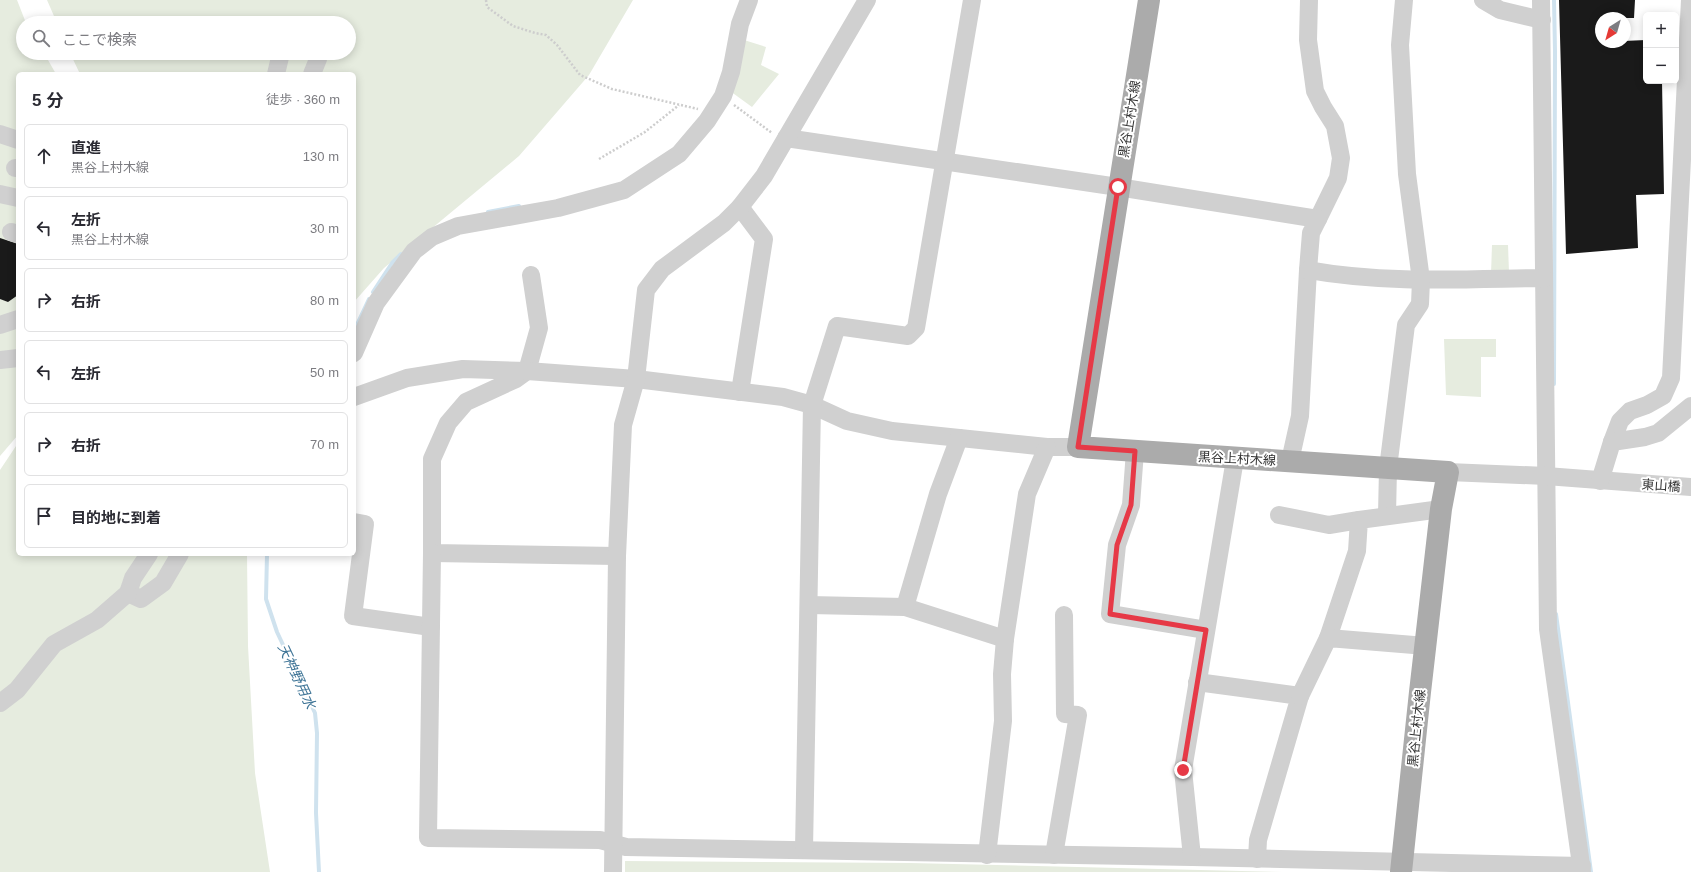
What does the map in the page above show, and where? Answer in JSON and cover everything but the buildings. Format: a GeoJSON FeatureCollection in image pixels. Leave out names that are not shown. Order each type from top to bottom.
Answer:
{"type":"FeatureCollection","features":[{"type":"Feature","properties":{"kind":"main road","name":"黒谷上村木線"},"geometry":{"type":"LineString","coordinates":[[1149,0],[1118,187],[1078,447],[1235,459],[1290,461],[1448,472],[1441,509],[1402,867]]}},
{"type":"Feature","properties":{"kind":"street"},"geometry":{"type":"LineString","coordinates":[[356,348],[376,303],[414,252],[432,237],[458,226],[558,208],[624,190],[679,154],[707,121],[723,96],[730,72],[740,24],[749,0]]}},
{"type":"Feature","properties":{"kind":"street"},"geometry":{"type":"LineString","coordinates":[[613,872],[617,556],[623,425],[636,379],[646,290],[662,268],[724,223],[740,207],[764,176],[867,0]]}},
{"type":"Feature","properties":{"kind":"street"},"geometry":{"type":"LineString","coordinates":[[804,850],[812,405],[837,326],[908,336],[916,328],[972,0]]}},
{"type":"Feature","properties":{"kind":"street"},"geometry":{"type":"LineString","coordinates":[[1290,461],[1300,416],[1311,233],[1338,178],[1341,158],[1336,126],[1323,107],[1315,91],[1308,40],[1309,0]]}},
{"type":"Feature","properties":{"kind":"street"},"geometry":{"type":"LineString","coordinates":[[1387,516],[1388,468],[1406,325],[1420,304],[1421,280],[1407,174],[1400,45],[1404,0]]}},
{"type":"Feature","properties":{"kind":"street"},"geometry":{"type":"LineString","coordinates":[[1483,0],[1500,10],[1542,20]]}},
{"type":"Feature","properties":{"kind":"street"},"geometry":{"type":"LineString","coordinates":[[531,275],[539,328],[527,371],[516,379],[466,402],[448,423],[432,459],[428,838],[600,840],[626,847],[1192,857],[1402,867],[1582,869],[1548,629],[1541,0]]}},
{"type":"Feature","properties":{"kind":"street"},"geometry":{"type":"LineString","coordinates":[[1600,480],[1620,421],[1630,411],[1647,405],[1663,396],[1672,378],[1690,0]]}},
{"type":"Feature","properties":{"kind":"street"},"geometry":{"type":"LineString","coordinates":[[276,72],[279,60]]}},
{"type":"Feature","properties":{"kind":"street"},"geometry":{"type":"LineString","coordinates":[[313,72],[318,60]]}},
{"type":"Feature","properties":{"kind":"street"},"geometry":{"type":"LineString","coordinates":[[0,134],[16,139]]}},
{"type":"Feature","properties":{"kind":"street"},"geometry":{"type":"LineString","coordinates":[[786,138],[1118,187],[1318,219]]}},
{"type":"Feature","properties":{"kind":"street"},"geometry":{"type":"LineString","coordinates":[[0,194],[16,198]]}},
{"type":"Feature","properties":{"kind":"street"},"geometry":{"type":"LineString","coordinates":[[740,207],[764,239],[740,392]]}},
{"type":"Feature","properties":{"kind":"street"},"geometry":{"type":"LineString","coordinates":[[1308,270],[1340,276],[1421,280],[1544,278]]}},
{"type":"Feature","properties":{"kind":"street"},"geometry":{"type":"LineString","coordinates":[[0,325],[16,321]]}},
{"type":"Feature","properties":{"kind":"street"},"geometry":{"type":"LineString","coordinates":[[0,360],[16,358]]}},
{"type":"Feature","properties":{"kind":"street"},"geometry":{"type":"LineString","coordinates":[[356,396],[408,378],[463,370],[527,371],[636,379],[783,397],[812,405],[847,422],[892,431],[1047,447],[1078,447]]}},
{"type":"Feature","properties":{"kind":"street"},"geometry":{"type":"LineString","coordinates":[[1612,442],[1645,437],[1658,432],[1691,406]]}},
{"type":"Feature","properties":{"kind":"street"},"geometry":{"type":"LineString","coordinates":[[905,606],[938,494],[959,438]]}},
{"type":"Feature","properties":{"kind":"street"},"geometry":{"type":"LineString","coordinates":[[987,854],[1003,721],[1002,674],[1005,639],[1027,494],[1047,447]]}},
{"type":"Feature","properties":{"kind":"street"},"geometry":{"type":"LineString","coordinates":[[1135,451],[1131,505],[1117,545],[1110,614],[1206,630]]}},
{"type":"Feature","properties":{"kind":"street"},"geometry":{"type":"LineString","coordinates":[[1192,857],[1183,770],[1235,459]]}},
{"type":"Feature","properties":{"kind":"street","name":"東山橋"},"geometry":{"type":"LineString","coordinates":[[1448,472],[1546,476],[1691,487]]}},
{"type":"Feature","properties":{"kind":"street"},"geometry":{"type":"LineString","coordinates":[[1279,515],[1328,525],[1441,509]]}},
{"type":"Feature","properties":{"kind":"street"},"geometry":{"type":"LineString","coordinates":[[1257,859],[1258,840],[1300,696],[1328,638],[1357,551],[1360,520]]}},
{"type":"Feature","properties":{"kind":"street"},"geometry":{"type":"LineString","coordinates":[[356,522],[365,524],[353,616],[431,627]]}},
{"type":"Feature","properties":{"kind":"street"},"geometry":{"type":"LineString","coordinates":[[432,553],[617,556]]}},
{"type":"Feature","properties":{"kind":"street"},"geometry":{"type":"LineString","coordinates":[[0,703],[17,690],[54,644],[97,620],[128,593],[133,578],[148,556]]}},
{"type":"Feature","properties":{"kind":"street"},"geometry":{"type":"LineString","coordinates":[[128,593],[141,599],[163,583],[179,556]]}},
{"type":"Feature","properties":{"kind":"street"},"geometry":{"type":"LineString","coordinates":[[809,605],[905,606],[1005,639]]}},
{"type":"Feature","properties":{"kind":"street"},"geometry":{"type":"LineString","coordinates":[[1054,855],[1078,715],[1065,714],[1064,615]]}},
{"type":"Feature","properties":{"kind":"street"},"geometry":{"type":"LineString","coordinates":[[1328,638],[1426,646]]}},
{"type":"Feature","properties":{"kind":"street"},"geometry":{"type":"LineString","coordinates":[[1197,682],[1300,696]]}},
{"type":"Feature","properties":{"kind":"path"},"geometry":{"type":"LineString","coordinates":[[486,0],[487,7],[513,26],[546,35],[557,45],[580,75],[612,89],[680,105],[645,132],[599,159]]}},
{"type":"Feature","properties":{"kind":"path"},"geometry":{"type":"LineString","coordinates":[[723,96],[772,133],[786,138]]}},
{"type":"Feature","properties":{"kind":"shaded area"},"geometry":{"type":"Polygon","coordinates":[[[0,0],[17,0],[23,16],[16,16],[16,60],[48,60],[55,72],[16,72],[16,437],[0,456],[0,0]]]}},
{"type":"Feature","properties":{"kind":"shaded area"},"geometry":{"type":"Polygon","coordinates":[[[47,0],[633,0],[589,75],[519,156],[384,268],[356,300],[356,72],[79,72],[73,60],[356,60],[356,16],[54,16],[47,0]]]}},
{"type":"Feature","properties":{"kind":"shaded area"},"geometry":{"type":"Polygon","coordinates":[[[744,40],[766,47],[761,65],[779,74],[752,107],[730,91],[744,40]]]}},
{"type":"Feature","properties":{"kind":"shaded area"},"geometry":{"type":"Polygon","coordinates":[[[1492,245],[1508,245],[1509,272],[1491,274],[1492,245]]]}},
{"type":"Feature","properties":{"kind":"shaded area"},"geometry":{"type":"Polygon","coordinates":[[[1444,339],[1496,339],[1496,357],[1481,357],[1481,397],[1446,395],[1444,339]]]}},
{"type":"Feature","properties":{"kind":"shaded area"},"geometry":{"type":"Polygon","coordinates":[[[16,446],[16,556],[247,556],[248,646],[255,773],[270,872],[0,872],[0,470],[16,446]]]}},
{"type":"Feature","properties":{"kind":"shaded area"},"geometry":{"type":"Polygon","coordinates":[[[625,861],[910,863],[1283,872],[625,872],[625,861]]]}},
{"type":"Feature","properties":{"kind":"waterway"},"geometry":{"type":"LineString","coordinates":[[1554,0],[1554,384]]}},
{"type":"Feature","properties":{"kind":"waterway"},"geometry":{"type":"LineString","coordinates":[[488,212],[519,206]]}},
{"type":"Feature","properties":{"kind":"waterway"},"geometry":{"type":"LineString","coordinates":[[373,292],[392,263],[401,254]]}},
{"type":"Feature","properties":{"kind":"waterway"},"geometry":{"type":"LineString","coordinates":[[356,327],[369,299]]}},
{"type":"Feature","properties":{"kind":"waterway","name":"天神野用水"},"geometry":{"type":"LineString","coordinates":[[267,556],[266,599],[277,632],[315,713],[317,733],[316,813],[319,872]]}},
{"type":"Feature","properties":{"kind":"waterway"},"geometry":{"type":"LineString","coordinates":[[1556,614],[1591,872]]}},
{"type":"Feature","properties":{"kind":"route"},"geometry":{"type":"LineString","coordinates":[[1118,187],[1078,447],[1135,451],[1131,505],[1117,545],[1110,614],[1206,630],[1183,770]]}}]}
